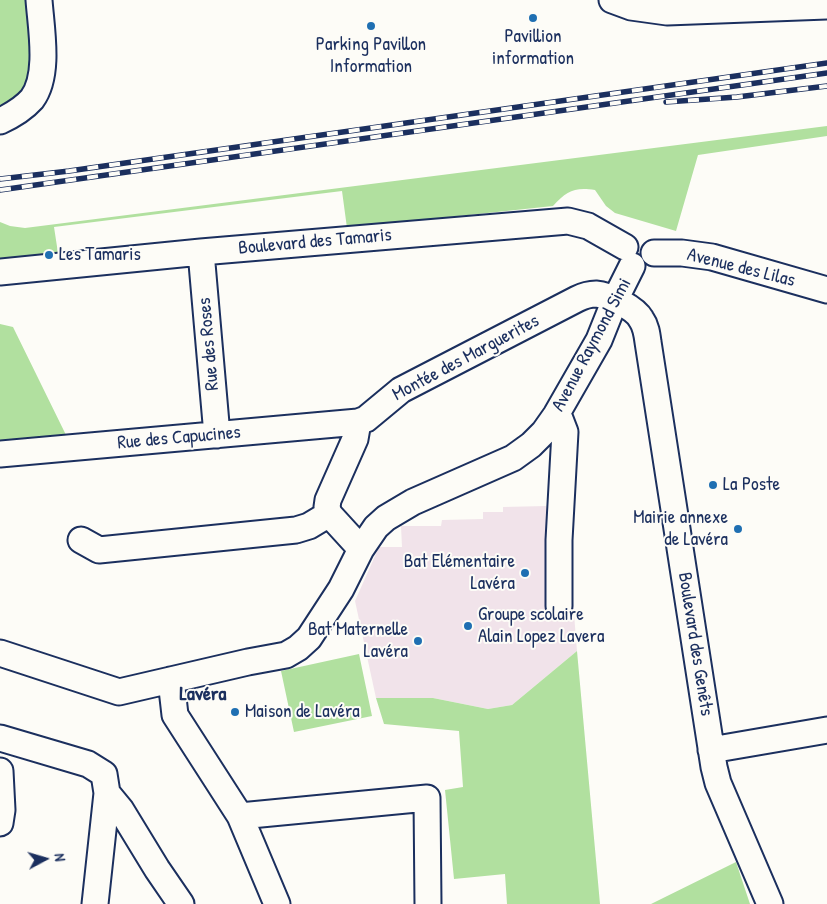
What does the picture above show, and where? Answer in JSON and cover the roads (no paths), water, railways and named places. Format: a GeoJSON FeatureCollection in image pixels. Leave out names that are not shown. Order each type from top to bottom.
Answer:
{"type":"FeatureCollection","features":[{"type":"Feature","properties":{"kind":"street"},"geometry":{"type":"LineString","coordinates":[[0,121],[32,99],[40,85],[43,58],[39,0]]}},
{"type":"Feature","properties":{"kind":"street"},"geometry":{"type":"LineString","coordinates":[[612,0],[631,7],[668,12],[827,6]]}},
{"type":"Feature","properties":{"kind":"street","name":"Boulevard des Tamaris"},"geometry":{"type":"LineString","coordinates":[[0,272],[202,252],[568,221],[588,226],[629,257]]}},
{"type":"Feature","properties":{"kind":"street","name":"Avenue des Lilas"},"geometry":{"type":"LineString","coordinates":[[629,257],[634,238],[643,238],[652,244],[654,253],[682,253],[712,257],[827,290]]}},
{"type":"Feature","properties":{"kind":"street","name":"Rue des Roses"},"geometry":{"type":"LineString","coordinates":[[202,252],[217,435]]}},
{"type":"Feature","properties":{"kind":"street","name":"Avenue Raymond Simi"},"geometry":{"type":"LineString","coordinates":[[0,654],[119,692],[286,655],[298,648],[309,638],[341,589],[361,549],[376,528],[386,518],[413,502],[512,458],[537,439],[556,415],[599,340],[629,257]]}},
{"type":"Feature","properties":{"kind":"street","name":"Montée des Marguerites"},"geometry":{"type":"LineString","coordinates":[[358,422],[366,419],[401,390],[577,299],[598,294],[615,300]]}},
{"type":"Feature","properties":{"kind":"street","name":"Boulevard des Genêts"},"geometry":{"type":"LineString","coordinates":[[615,300],[641,317],[645,326],[711,750],[718,783],[770,904]]}},
{"type":"Feature","properties":{"kind":"street"},"geometry":{"type":"LineString","coordinates":[[556,415],[560,419],[565,432],[559,540],[559,606]]}},
{"type":"Feature","properties":{"kind":"street"},"geometry":{"type":"LineString","coordinates":[[358,422],[356,439],[327,506],[329,514],[361,549]]}},
{"type":"Feature","properties":{"kind":"street","name":"Rue des Capucines"},"geometry":{"type":"LineString","coordinates":[[0,454],[358,422]]}},
{"type":"Feature","properties":{"kind":"street"},"geometry":{"type":"LineString","coordinates":[[80,540],[99,550],[296,530],[309,526],[329,514]]}},
{"type":"Feature","properties":{"kind":"street"},"geometry":{"type":"LineString","coordinates":[[171,680],[175,715],[240,816],[278,904]]}},
{"type":"Feature","properties":{"kind":"street"},"geometry":{"type":"LineString","coordinates":[[711,750],[827,730]]}},
{"type":"Feature","properties":{"kind":"street"},"geometry":{"type":"LineString","coordinates":[[0,738],[88,764],[104,774],[107,793],[95,904]]}},
{"type":"Feature","properties":{"kind":"street"},"geometry":{"type":"LineString","coordinates":[[0,771],[2,810],[0,821]]}},
{"type":"Feature","properties":{"kind":"street"},"geometry":{"type":"LineString","coordinates":[[107,793],[121,810],[157,870],[181,904]]}},
{"type":"Feature","properties":{"kind":"street"},"geometry":{"type":"LineString","coordinates":[[240,816],[427,798],[428,904]]}},
{"type":"Feature","properties":{"kind":"railway"},"geometry":{"type":"LineString","coordinates":[[0,179],[69,171],[827,63]]}},
{"type":"Feature","properties":{"kind":"railway"},"geometry":{"type":"LineString","coordinates":[[0,190],[827,73]]}},
{"type":"Feature","properties":{"kind":"railway"},"geometry":{"type":"LineString","coordinates":[[666,102],[737,97],[827,86]]}},
{"type":"Feature","properties":{"kind":"place","name":"Pavillion information"},"geometry":{"type":"Point","coordinates":[533,18]}},
{"type":"Feature","properties":{"kind":"place","name":"Parking Pavillon Information"},"geometry":{"type":"Point","coordinates":[371,26]}},
{"type":"Feature","properties":{"kind":"place","name":"Les Tamaris"},"geometry":{"type":"Point","coordinates":[49,255]}},
{"type":"Feature","properties":{"kind":"place","name":"La Poste"},"geometry":{"type":"Point","coordinates":[713,485]}},
{"type":"Feature","properties":{"kind":"place","name":"Mairie annexe de Lavéra"},"geometry":{"type":"Point","coordinates":[738,529]}},
{"type":"Feature","properties":{"kind":"place","name":"Bat Elémentaire Lavéra"},"geometry":{"type":"Point","coordinates":[525,573]}},
{"type":"Feature","properties":{"kind":"place","name":"Groupe scolaire Alain Lopez Lavera"},"geometry":{"type":"Point","coordinates":[468,626]}},
{"type":"Feature","properties":{"kind":"place","name":"Bat Maternelle Lavéra"},"geometry":{"type":"Point","coordinates":[418,641]}},
{"type":"Feature","properties":{"kind":"place","name":"Maison de Lavéra"},"geometry":{"type":"Point","coordinates":[235,712]}},
{"type":"Feature","properties":{"kind":"district","name":"Lavéra"},"geometry":{"type":"Point","coordinates":[203,695]}}]}
